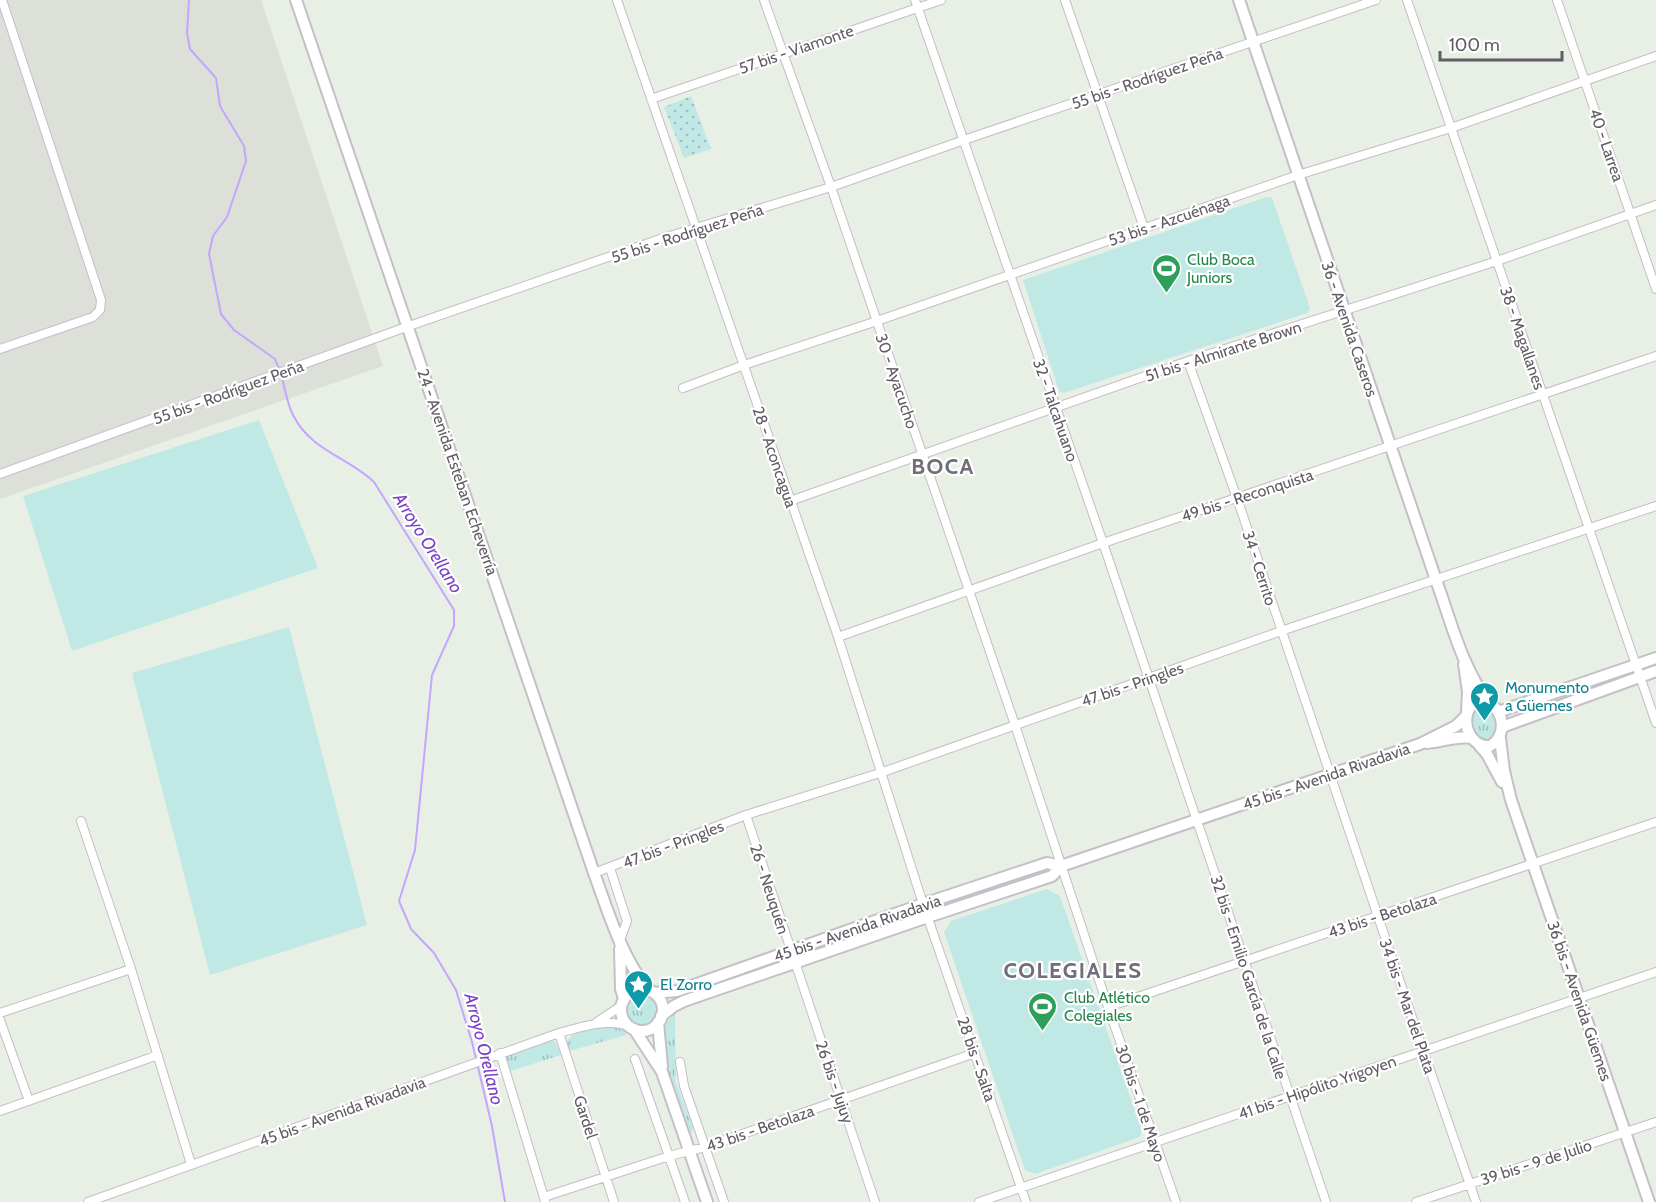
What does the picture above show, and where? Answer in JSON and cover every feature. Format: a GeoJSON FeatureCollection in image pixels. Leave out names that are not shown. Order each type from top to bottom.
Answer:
{"type":"FeatureCollection","features":[{"type":"Feature","properties":{"kind":"main road","name":"24 - Avenida Esteban Echeverría"},"geometry":{"type":"LineString","coordinates":[[296,0],[619,943],[628,962],[651,992]]}},
{"type":"Feature","properties":{"kind":"main road","name":"36 - Avenida Caseros"},"geometry":{"type":"LineString","coordinates":[[1239,0],[1436,580],[1464,658],[1489,703]]}},
{"type":"Feature","properties":{"kind":"main road","name":"36 - Avenida Caseros"},"geometry":{"type":"LineString","coordinates":[[1464,658],[1468,692],[1466,714]]}},
{"type":"Feature","properties":{"kind":"main road"},"geometry":{"type":"LineString","coordinates":[[1498,712],[1656,658]]}},
{"type":"Feature","properties":{"kind":"main road"},"geometry":{"type":"LineString","coordinates":[[1501,732],[1656,671]]}},
{"type":"Feature","properties":{"kind":"main road"},"geometry":{"type":"LineString","coordinates":[[1477,701],[1489,703],[1498,712],[1501,732],[1497,742],[1486,746],[1473,739],[1465,724],[1466,714],[1472,704],[1477,701]]}},
{"type":"Feature","properties":{"kind":"main road","name":"45 bis - Avenida Rivadavia"},"geometry":{"type":"LineString","coordinates":[[660,1019],[674,1006],[684,1001],[1052,876],[1061,866],[1420,744],[1456,726],[1466,714]]}},
{"type":"Feature","properties":{"kind":"main road","name":"36 bis - Avenida Güemes"},"geometry":{"type":"LineString","coordinates":[[1501,732],[1504,771],[1511,800],[1649,1202]]}},
{"type":"Feature","properties":{"kind":"main road","name":"45 bis - Avenida Rivadavia"},"geometry":{"type":"LineString","coordinates":[[1420,744],[1443,742],[1458,737],[1473,739]]}},
{"type":"Feature","properties":{"kind":"main road","name":"36 bis - Avenida Güemes"},"geometry":{"type":"LineString","coordinates":[[1473,739],[1487,754],[1511,800]]}},
{"type":"Feature","properties":{"kind":"main road","name":"45 bis - Avenida Rivadavia"},"geometry":{"type":"LineString","coordinates":[[651,992],[677,991],[1047,863],[1061,866]]}},
{"type":"Feature","properties":{"kind":"main road","name":"24 - Avenida Esteban Echeverría"},"geometry":{"type":"LineString","coordinates":[[619,943],[622,1002]]}},
{"type":"Feature","properties":{"kind":"main road"},"geometry":{"type":"LineString","coordinates":[[662,1072],[661,1003],[651,992],[639,989],[631,992],[622,1002],[623,1020],[631,1027],[662,1072],[707,1202]]}},
{"type":"Feature","properties":{"kind":"main road"},"geometry":{"type":"LineString","coordinates":[[631,1027],[647,1030],[660,1019]]}},
{"type":"Feature","properties":{"kind":"street","name":"28 - Aconcagua"},"geometry":{"type":"LineString","coordinates":[[617,0],[838,637],[928,917]]}},
{"type":"Feature","properties":{"kind":"street","name":"30 - Ayacucho"},"geometry":{"type":"LineString","coordinates":[[764,0],[877,321],[1061,866]]}},
{"type":"Feature","properties":{"kind":"street","name":"57 bis - Viamonte"},"geometry":{"type":"LineString","coordinates":[[651,99],[916,4],[941,0]]}},
{"type":"Feature","properties":{"kind":"street"},"geometry":{"type":"LineString","coordinates":[[1065,0],[1144,228]]}},
{"type":"Feature","properties":{"kind":"street","name":"55 bis - Rodríguez Peña"},"geometry":{"type":"LineString","coordinates":[[0,474],[408,326],[652,242],[831,187],[1376,0]]}},
{"type":"Feature","properties":{"kind":"street","name":"38 - Magallanes"},"geometry":{"type":"LineString","coordinates":[[1407,0],[1656,723]]}},
{"type":"Feature","properties":{"kind":"street","name":"40 - Larrea"},"geometry":{"type":"LineString","coordinates":[[1557,0],[1656,289]]}},
{"type":"Feature","properties":{"kind":"street"},"geometry":{"type":"LineString","coordinates":[[0,349],[93,317],[100,310],[101,300],[2,2]]}},
{"type":"Feature","properties":{"kind":"street","name":"32 - Talcahuano"},"geometry":{"type":"LineString","coordinates":[[916,4],[1011,274],[1055,409],[1197,820]]}},
{"type":"Feature","properties":{"kind":"street","name":"53 bis - Azcuénaga"},"geometry":{"type":"LineString","coordinates":[[683,388],[1298,175],[1451,128],[1656,56]]}},
{"type":"Feature","properties":{"kind":"street","name":"51 bis - Almirante Brown"},"geometry":{"type":"LineString","coordinates":[[790,501],[1188,361],[1497,261],[1656,205]]}},
{"type":"Feature","properties":{"kind":"street","name":"49 bis - Reconquista"},"geometry":{"type":"LineString","coordinates":[[838,637],[1102,543],[1656,356]]}},
{"type":"Feature","properties":{"kind":"street","name":"34 - Cerrito"},"geometry":{"type":"LineString","coordinates":[[1188,361],[1237,498],[1330,775]]}},
{"type":"Feature","properties":{"kind":"street","name":"47 bis - Pringles"},"geometry":{"type":"LineString","coordinates":[[594,873],[746,815],[883,772],[1281,631],[1656,506]]}},
{"type":"Feature","properties":{"kind":"street","name":"34 bis - Mar del Plata"},"geometry":{"type":"LineString","coordinates":[[1330,775],[1476,1202]]}},
{"type":"Feature","properties":{"kind":"street","name":"26 - Neuquén"},"geometry":{"type":"LineString","coordinates":[[746,815],[794,963]]}},
{"type":"Feature","properties":{"kind":"street","name":"32 bis - Emilio García de la Calle"},"geometry":{"type":"LineString","coordinates":[[1197,820],[1326,1202]]}},
{"type":"Feature","properties":{"kind":"street"},"geometry":{"type":"LineString","coordinates":[[81,821],[131,969],[191,1164]]}},
{"type":"Feature","properties":{"kind":"street","name":"43 bis - Betolaza"},"geometry":{"type":"LineString","coordinates":[[1108,1007],[1656,822]]}},
{"type":"Feature","properties":{"kind":"street","name":"30 bis - 1 de Mayo"},"geometry":{"type":"LineString","coordinates":[[1061,866],[1176,1202]]}},
{"type":"Feature","properties":{"kind":"street","name":"24 - Avenida Esteban Echeverría"},"geometry":{"type":"LineString","coordinates":[[609,868],[627,921],[619,943]]}},
{"type":"Feature","properties":{"kind":"street","name":"28 bis - Salta"},"geometry":{"type":"LineString","coordinates":[[928,917],[1026,1202]]}},
{"type":"Feature","properties":{"kind":"street","name":"26 bis - Jujuy"},"geometry":{"type":"LineString","coordinates":[[794,963],[875,1202]]}},
{"type":"Feature","properties":{"kind":"street"},"geometry":{"type":"LineString","coordinates":[[0,1013],[131,969]]}},
{"type":"Feature","properties":{"kind":"street","name":"41 bis - Hipólito Yrigoyen"},"geometry":{"type":"LineString","coordinates":[[979,1202],[1656,972]]}},
{"type":"Feature","properties":{"kind":"street","name":"45 bis - Avenida Rivadavia"},"geometry":{"type":"LineString","coordinates":[[597,1023],[622,1002]]}},
{"type":"Feature","properties":{"kind":"street"},"geometry":{"type":"LineString","coordinates":[[0,1020],[29,1101]]}},
{"type":"Feature","properties":{"kind":"street","name":"45 bis - Avenida Rivadavia"},"geometry":{"type":"LineString","coordinates":[[88,1202],[559,1033],[597,1023],[615,1022],[631,1027]]}},
{"type":"Feature","properties":{"kind":"street","name":"Gardel"},"geometry":{"type":"LineString","coordinates":[[559,1033],[614,1202]]}},
{"type":"Feature","properties":{"kind":"street"},"geometry":{"type":"LineString","coordinates":[[500,1053],[545,1200]]}},
{"type":"Feature","properties":{"kind":"street","name":"43 bis - Betolaza"},"geometry":{"type":"LineString","coordinates":[[545,1200],[605,1176],[669,1156],[690,1152],[975,1053]]}},
{"type":"Feature","properties":{"kind":"street"},"geometry":{"type":"LineString","coordinates":[[0,1111],[158,1054]]}},
{"type":"Feature","properties":{"kind":"street"},"geometry":{"type":"LineString","coordinates":[[635,1059],[685,1202]]}},
{"type":"Feature","properties":{"kind":"street"},"geometry":{"type":"LineString","coordinates":[[680,1062],[684,1086],[724,1202]]}},
{"type":"Feature","properties":{"kind":"street","name":"39 bis - 9 de Julio"},"geometry":{"type":"LineString","coordinates":[[1416,1202],[1656,1122]]}},
{"type":"Feature","properties":{"kind":"shaded area"},"geometry":{"type":"Polygon","coordinates":[[[0,0],[261,0],[383,366],[0,499],[0,0]]]}},
{"type":"Feature","properties":{"kind":"green space"},"geometry":{"type":"Polygon","coordinates":[[[691,96],[711,149],[684,158],[664,107],[691,96]]]}},
{"type":"Feature","properties":{"kind":"green space","name":"Club Boca Juniors"},"geometry":{"type":"Polygon","coordinates":[[[1267,197],[1272,198],[1310,308],[1307,313],[1064,393],[1059,391],[1023,280],[1267,197]]]}},
{"type":"Feature","properties":{"kind":"green space"},"geometry":{"type":"Polygon","coordinates":[[[259,420],[318,568],[72,651],[23,496],[259,420]]]}},
{"type":"Feature","properties":{"kind":"green space"},"geometry":{"type":"Polygon","coordinates":[[[289,627],[367,925],[210,975],[132,673],[289,627]]]}},
{"type":"Feature","properties":{"kind":"green space"},"geometry":{"type":"Polygon","coordinates":[[[1480,705],[1490,710],[1498,727],[1493,738],[1488,740],[1476,735],[1472,728],[1472,715],[1480,705]]]}},
{"type":"Feature","properties":{"kind":"green space"},"geometry":{"type":"Polygon","coordinates":[[[1049,868],[1050,872],[933,910],[931,907],[1049,868]]]}},
{"type":"Feature","properties":{"kind":"green space","name":"Club Atlético Colegiales"},"geometry":{"type":"Polygon","coordinates":[[[1047,889],[1060,896],[1142,1131],[1140,1137],[1035,1174],[1025,1170],[944,932],[951,921],[1047,889]]]}},
{"type":"Feature","properties":{"kind":"green space"},"geometry":{"type":"Polygon","coordinates":[[[641,994],[653,998],[657,1010],[653,1022],[641,1026],[629,1022],[625,1010],[629,998],[641,994]]]}},
{"type":"Feature","properties":{"kind":"green space"},"geometry":{"type":"Polygon","coordinates":[[[675,1014],[676,1082],[693,1128],[692,1133],[687,1129],[671,1087],[663,1053],[666,1024],[675,1014]]]}},
{"type":"Feature","properties":{"kind":"green space"},"geometry":{"type":"Polygon","coordinates":[[[613,1025],[621,1028],[627,1035],[569,1051],[566,1042],[574,1033],[613,1025]]]}},
{"type":"Feature","properties":{"kind":"green space"},"geometry":{"type":"Polygon","coordinates":[[[551,1039],[556,1043],[561,1055],[507,1072],[503,1057],[551,1039]]]}},
{"type":"Feature","properties":{"kind":"waterway","name":"Arroyo Orellano"},"geometry":{"type":"LineString","coordinates":[[189,0],[187,33],[190,49],[216,78],[220,106],[244,146],[246,161],[227,217],[213,236],[209,254],[221,314],[234,330],[275,359],[279,369]]}},
{"type":"Feature","properties":{"kind":"waterway","name":"Arroyo Orellano"},"geometry":{"type":"LineString","coordinates":[[281,375],[291,411],[301,427],[320,445],[374,482],[454,610],[454,626],[432,675],[415,850],[399,901],[411,929],[434,953],[456,990],[472,1042],[492,1126],[505,1202]]}},
{"type":"Feature","properties":{"kind":"place","name":"Club Boca Juniors"},"geometry":{"type":"Point","coordinates":[1166,294]}},
{"type":"Feature","properties":{"kind":"place","name":"Monumento a Güemes"},"geometry":{"type":"Point","coordinates":[1484,722]}},
{"type":"Feature","properties":{"kind":"place","name":"El Zorro"},"geometry":{"type":"Point","coordinates":[639,1010]}},
{"type":"Feature","properties":{"kind":"place","name":"Club Atlético Colegiales"},"geometry":{"type":"Point","coordinates":[1043,1032]}},
{"type":"Feature","properties":{"kind":"district","name":"BOCA"},"geometry":{"type":"Point","coordinates":[943,466]}},
{"type":"Feature","properties":{"kind":"district","name":"COLEGIALES"},"geometry":{"type":"Point","coordinates":[1073,970]}}]}
